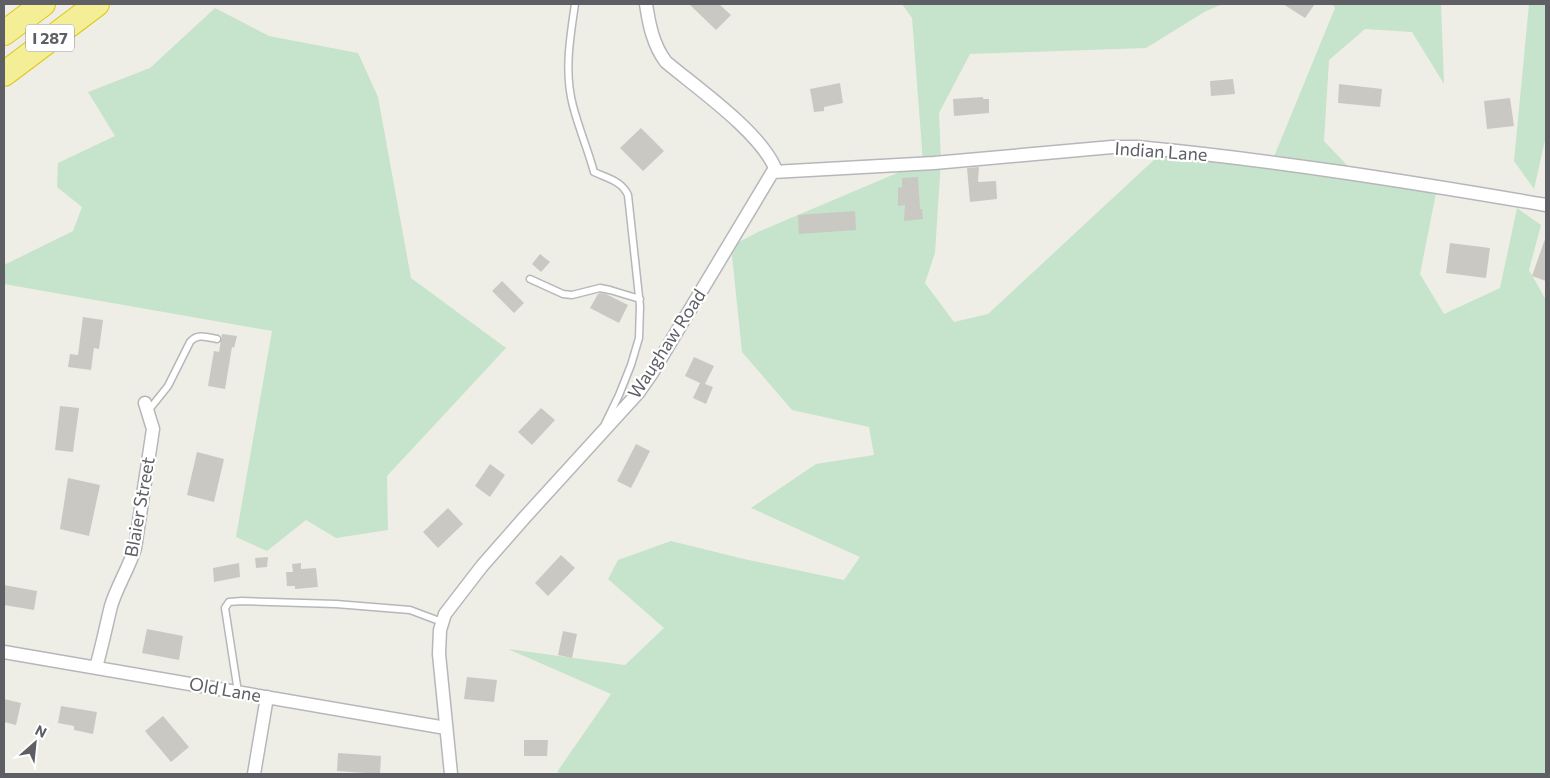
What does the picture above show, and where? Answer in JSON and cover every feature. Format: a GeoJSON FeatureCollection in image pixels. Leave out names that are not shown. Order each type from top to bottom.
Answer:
{"type":"FeatureCollection","features":[{"type":"Feature","properties":{"kind":"highway","name":"I 287"},"geometry":{"type":"LineString","coordinates":[[4,33],[43,4]]}},
{"type":"Feature","properties":{"kind":"highway","name":"I 287"},"geometry":{"type":"LineString","coordinates":[[4,74],[97,4]]}},
{"type":"Feature","properties":{"kind":"street"},"geometry":{"type":"LineString","coordinates":[[646,4],[654,41],[661,56],[758,142],[771,159],[775,168],[773,172]]}},
{"type":"Feature","properties":{"kind":"street","name":"Indian Lane"},"geometry":{"type":"LineString","coordinates":[[773,172],[934,163],[1112,147],[1137,147],[1316,169],[1546,205]]}},
{"type":"Feature","properties":{"kind":"street","name":"Waughaw Road"},"geometry":{"type":"LineString","coordinates":[[451,774],[438,654],[442,622],[449,607],[482,566],[638,393],[652,374],[773,172]]}},
{"type":"Feature","properties":{"kind":"street","name":"Blaier Street"},"geometry":{"type":"LineString","coordinates":[[96,667],[112,604],[130,566],[135,548],[153,429],[147,407]]}},
{"type":"Feature","properties":{"kind":"street","name":"Old Lane"},"geometry":{"type":"LineString","coordinates":[[4,652],[446,728]]}},
{"type":"Feature","properties":{"kind":"street"},"geometry":{"type":"LineString","coordinates":[[254,774],[266,697]]}},
{"type":"Feature","properties":{"kind":"lane"},"geometry":{"type":"LineString","coordinates":[[575,4],[568,58],[573,106],[594,172],[619,183],[628,195],[640,300],[640,330],[635,352],[619,395],[599,435]]}},
{"type":"Feature","properties":{"kind":"lane"},"geometry":{"type":"LineString","coordinates":[[530,279],[563,294],[572,295],[600,288],[640,300]]}},
{"type":"Feature","properties":{"kind":"lane"},"geometry":{"type":"LineString","coordinates":[[147,407],[168,386],[193,338],[198,336],[217,339]]}},
{"type":"Feature","properties":{"kind":"lane"},"geometry":{"type":"LineString","coordinates":[[238,692],[225,608],[229,602],[336,604],[410,610],[442,622]]}},
{"type":"Feature","properties":{"kind":"green space"},"geometry":{"type":"Polygon","coordinates":[[[902,4],[1223,4],[1206,11],[1146,48],[970,54],[939,113],[941,161],[935,253],[925,283],[954,322],[988,314],[1170,145],[1271,164],[1335,8],[1332,4],[1441,4],[1444,84],[1412,32],[1365,29],[1329,60],[1324,141],[1362,181],[1437,188],[1420,274],[1444,314],[1500,288],[1517,208],[1541,225],[1529,270],[1546,300],[1546,774],[562,774],[557,772],[611,694],[508,649],[625,665],[664,628],[608,579],[618,560],[671,541],[744,559],[844,580],[860,557],[751,508],[816,464],[874,455],[869,427],[792,410],[742,352],[731,246],[760,231],[923,162],[912,18],[902,4]]]}},
{"type":"Feature","properties":{"kind":"green space"},"geometry":{"type":"Polygon","coordinates":[[[1529,4],[1546,4],[1546,136],[1534,189],[1514,161],[1529,4]]]}},
{"type":"Feature","properties":{"kind":"green space"},"geometry":{"type":"Polygon","coordinates":[[[215,8],[269,36],[358,53],[378,97],[411,278],[506,348],[387,476],[388,530],[336,538],[306,520],[267,551],[236,537],[272,331],[4,284],[4,265],[73,231],[82,207],[57,187],[58,163],[115,136],[88,92],[150,68],[215,8]]]}},
{"type":"Feature","properties":{"kind":"building"},"geometry":{"type":"Polygon","coordinates":[[[689,4],[719,4],[731,15],[716,30],[689,4]]]}},
{"type":"Feature","properties":{"kind":"building"},"geometry":{"type":"Polygon","coordinates":[[[1283,4],[1315,4],[1305,18],[1283,4]]]}},
{"type":"Feature","properties":{"kind":"building"},"geometry":{"type":"Polygon","coordinates":[[[1233,79],[1235,94],[1211,96],[1210,81],[1233,79]]]}},
{"type":"Feature","properties":{"kind":"building"},"geometry":{"type":"Polygon","coordinates":[[[840,83],[843,103],[824,107],[824,111],[814,112],[810,89],[840,83]]]}},
{"type":"Feature","properties":{"kind":"building"},"geometry":{"type":"Polygon","coordinates":[[[1339,84],[1382,89],[1380,107],[1338,103],[1339,84]]]}},
{"type":"Feature","properties":{"kind":"building"},"geometry":{"type":"Polygon","coordinates":[[[983,97],[983,99],[989,99],[989,113],[954,116],[953,99],[983,97]]]}},
{"type":"Feature","properties":{"kind":"building"},"geometry":{"type":"Polygon","coordinates":[[[1510,98],[1514,126],[1487,129],[1484,101],[1510,98]]]}},
{"type":"Feature","properties":{"kind":"building"},"geometry":{"type":"Polygon","coordinates":[[[641,128],[664,151],[643,171],[620,148],[641,128]]]}},
{"type":"Feature","properties":{"kind":"building"},"geometry":{"type":"Polygon","coordinates":[[[979,167],[978,182],[996,181],[997,199],[970,202],[967,168],[979,167]]]}},
{"type":"Feature","properties":{"kind":"building"},"geometry":{"type":"Polygon","coordinates":[[[918,177],[920,209],[922,209],[923,219],[904,221],[905,205],[898,206],[898,188],[902,187],[902,178],[918,177]]]}},
{"type":"Feature","properties":{"kind":"building"},"geometry":{"type":"Polygon","coordinates":[[[855,211],[856,230],[799,234],[798,215],[855,211]]]}},
{"type":"Feature","properties":{"kind":"building"},"geometry":{"type":"Polygon","coordinates":[[[1546,240],[1546,281],[1532,276],[1546,240]]]}},
{"type":"Feature","properties":{"kind":"building"},"geometry":{"type":"Polygon","coordinates":[[[1450,243],[1490,248],[1486,278],[1446,273],[1450,243]]]}},
{"type":"Feature","properties":{"kind":"building"},"geometry":{"type":"Polygon","coordinates":[[[540,254],[550,262],[541,272],[532,264],[540,254]]]}},
{"type":"Feature","properties":{"kind":"building"},"geometry":{"type":"Polygon","coordinates":[[[502,281],[524,303],[514,313],[492,291],[502,281]]]}},
{"type":"Feature","properties":{"kind":"building"},"geometry":{"type":"Polygon","coordinates":[[[600,293],[628,305],[619,323],[590,308],[600,293]]]}},
{"type":"Feature","properties":{"kind":"building"},"geometry":{"type":"Polygon","coordinates":[[[83,317],[103,320],[99,349],[94,348],[91,370],[68,367],[70,354],[78,355],[83,317]]]}},
{"type":"Feature","properties":{"kind":"building"},"geometry":{"type":"Polygon","coordinates":[[[222,334],[237,336],[234,348],[232,347],[225,389],[208,386],[214,351],[219,352],[222,334]]]}},
{"type":"Feature","properties":{"kind":"building"},"geometry":{"type":"Polygon","coordinates":[[[694,357],[714,366],[705,384],[713,387],[706,404],[693,398],[700,383],[685,376],[694,357]]]}},
{"type":"Feature","properties":{"kind":"building"},"geometry":{"type":"Polygon","coordinates":[[[60,406],[79,408],[73,452],[55,450],[60,406]]]}},
{"type":"Feature","properties":{"kind":"building"},"geometry":{"type":"Polygon","coordinates":[[[541,408],[555,420],[532,445],[518,432],[541,408]]]}},
{"type":"Feature","properties":{"kind":"building"},"geometry":{"type":"Polygon","coordinates":[[[636,444],[650,451],[631,488],[617,481],[636,444]]]}},
{"type":"Feature","properties":{"kind":"building"},"geometry":{"type":"Polygon","coordinates":[[[197,452],[224,459],[214,502],[187,495],[197,452]]]}},
{"type":"Feature","properties":{"kind":"building"},"geometry":{"type":"Polygon","coordinates":[[[490,464],[505,475],[490,497],[475,486],[490,464]]]}},
{"type":"Feature","properties":{"kind":"building"},"geometry":{"type":"Polygon","coordinates":[[[68,478],[100,485],[89,536],[60,529],[68,478]]]}},
{"type":"Feature","properties":{"kind":"building"},"geometry":{"type":"Polygon","coordinates":[[[448,508],[463,524],[438,548],[423,532],[448,508]]]}},
{"type":"Feature","properties":{"kind":"building"},"geometry":{"type":"Polygon","coordinates":[[[561,555],[575,568],[548,596],[535,583],[561,555]]]}},
{"type":"Feature","properties":{"kind":"building"},"geometry":{"type":"Polygon","coordinates":[[[268,557],[267,567],[256,568],[255,558],[268,557]]]}},
{"type":"Feature","properties":{"kind":"building"},"geometry":{"type":"Polygon","coordinates":[[[239,563],[240,577],[214,582],[213,568],[239,563]]]}},
{"type":"Feature","properties":{"kind":"building"},"geometry":{"type":"Polygon","coordinates":[[[301,563],[301,569],[316,568],[318,587],[295,589],[295,586],[287,586],[286,572],[293,572],[292,564],[301,563]]]}},
{"type":"Feature","properties":{"kind":"building"},"geometry":{"type":"Polygon","coordinates":[[[4,585],[37,591],[34,610],[4,605],[4,585]]]}},
{"type":"Feature","properties":{"kind":"building"},"geometry":{"type":"Polygon","coordinates":[[[147,629],[183,636],[179,660],[142,653],[147,629]]]}},
{"type":"Feature","properties":{"kind":"building"},"geometry":{"type":"Polygon","coordinates":[[[563,631],[577,634],[572,658],[558,655],[563,631]]]}},
{"type":"Feature","properties":{"kind":"building"},"geometry":{"type":"Polygon","coordinates":[[[467,677],[497,680],[494,702],[464,699],[467,677]]]}},
{"type":"Feature","properties":{"kind":"building"},"geometry":{"type":"Polygon","coordinates":[[[4,699],[21,703],[16,725],[4,722],[4,699]]]}},
{"type":"Feature","properties":{"kind":"building"},"geometry":{"type":"Polygon","coordinates":[[[61,706],[97,712],[93,734],[74,730],[74,726],[58,723],[61,706]]]}},
{"type":"Feature","properties":{"kind":"building"},"geometry":{"type":"Polygon","coordinates":[[[163,716],[189,747],[171,762],[145,731],[163,716]]]}},
{"type":"Feature","properties":{"kind":"building"},"geometry":{"type":"Polygon","coordinates":[[[524,740],[548,740],[547,756],[524,756],[524,740]]]}},
{"type":"Feature","properties":{"kind":"building"},"geometry":{"type":"Polygon","coordinates":[[[338,753],[381,756],[380,774],[337,771],[338,753]]]}}]}
